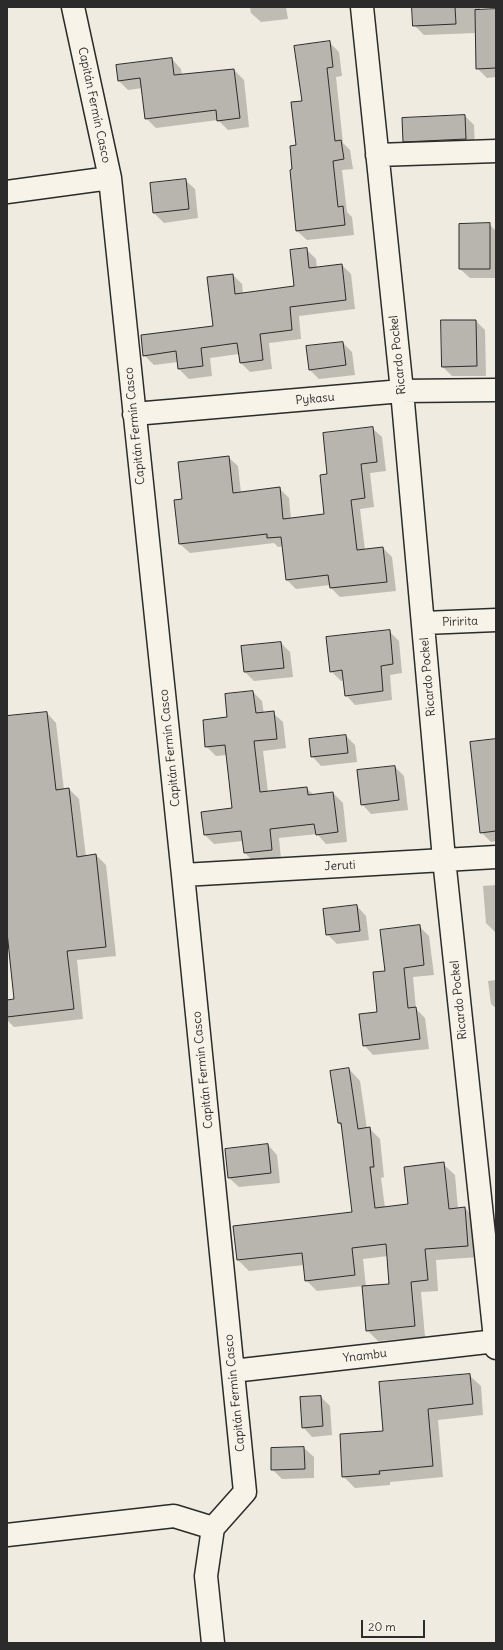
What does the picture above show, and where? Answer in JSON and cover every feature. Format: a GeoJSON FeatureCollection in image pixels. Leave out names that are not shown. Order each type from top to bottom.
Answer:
{"type":"FeatureCollection","features":[{"type":"Feature","properties":{"kind":"street","name":"Capitán Fermín Casco"},"geometry":{"type":"LineString","coordinates":[[74,7],[110,178],[183,875],[245,1492],[213,1528]]}},
{"type":"Feature","properties":{"kind":"street","name":"Ricardo Pockel"},"geometry":{"type":"LineString","coordinates":[[362,7],[402,392],[424,623],[444,860],[496,1343]]}},
{"type":"Feature","properties":{"kind":"street"},"geometry":{"type":"LineString","coordinates":[[377,155],[496,151]]}},
{"type":"Feature","properties":{"kind":"street"},"geometry":{"type":"LineString","coordinates":[[7,192],[110,178]]}},
{"type":"Feature","properties":{"kind":"street","name":"Pykasu"},"geometry":{"type":"LineString","coordinates":[[134,414],[402,392],[496,390]]}},
{"type":"Feature","properties":{"kind":"street","name":"Piririta"},"geometry":{"type":"LineString","coordinates":[[424,623],[496,620]]}},
{"type":"Feature","properties":{"kind":"street","name":"Jeruti"},"geometry":{"type":"LineString","coordinates":[[183,875],[496,857]]}},
{"type":"Feature","properties":{"kind":"street","name":"Ynambu"},"geometry":{"type":"LineString","coordinates":[[233,1371],[496,1343]]}},
{"type":"Feature","properties":{"kind":"street"},"geometry":{"type":"LineString","coordinates":[[7,1535],[174,1516],[213,1528],[206,1576],[213,1643]]}},
{"type":"Feature","properties":{"kind":"building"},"geometry":{"type":"Polygon","coordinates":[[[412,7],[455,7],[456,24],[413,26],[412,7]]]}},
{"type":"Feature","properties":{"kind":"building"},"geometry":{"type":"Polygon","coordinates":[[[496,9],[496,68],[476,69],[475,10],[496,9]]]}},
{"type":"Feature","properties":{"kind":"building"},"geometry":{"type":"Polygon","coordinates":[[[330,41],[333,67],[327,68],[335,141],[341,140],[344,159],[333,161],[338,207],[343,206],[345,225],[296,231],[290,170],[292,169],[290,146],[296,145],[291,102],[302,101],[294,46],[330,41]]]}},
{"type":"Feature","properties":{"kind":"building"},"geometry":{"type":"Polygon","coordinates":[[[172,58],[174,75],[234,69],[240,118],[217,121],[216,110],[145,119],[140,78],[118,81],[116,65],[172,58]]]}},
{"type":"Feature","properties":{"kind":"building"},"geometry":{"type":"Polygon","coordinates":[[[465,115],[466,139],[403,142],[402,118],[465,115]]]}},
{"type":"Feature","properties":{"kind":"building"},"geometry":{"type":"Polygon","coordinates":[[[186,179],[189,209],[153,213],[150,183],[186,179]]]}},
{"type":"Feature","properties":{"kind":"building"},"geometry":{"type":"Polygon","coordinates":[[[490,223],[490,269],[459,269],[459,224],[490,223]]]}},
{"type":"Feature","properties":{"kind":"building"},"geometry":{"type":"Polygon","coordinates":[[[307,248],[309,268],[342,264],[346,300],[290,307],[292,330],[260,334],[263,360],[240,363],[237,343],[201,348],[203,366],[178,369],[176,351],[143,356],[141,335],[213,326],[207,277],[233,274],[235,294],[294,286],[290,250],[307,248]]]}},
{"type":"Feature","properties":{"kind":"building"},"geometry":{"type":"Polygon","coordinates":[[[441,320],[476,320],[477,366],[442,367],[441,320]]]}},
{"type":"Feature","properties":{"kind":"building"},"geometry":{"type":"Polygon","coordinates":[[[343,342],[346,365],[309,370],[306,346],[343,342]]]}},
{"type":"Feature","properties":{"kind":"building"},"geometry":{"type":"Polygon","coordinates":[[[373,427],[377,462],[361,464],[365,498],[351,500],[357,550],[383,547],[387,582],[330,588],[328,575],[286,580],[281,537],[267,538],[267,534],[179,544],[174,500],[182,499],[178,462],[229,456],[233,493],[280,487],[283,519],[324,514],[320,475],[327,474],[323,433],[373,427]]]}},
{"type":"Feature","properties":{"kind":"building"},"geometry":{"type":"Polygon","coordinates":[[[390,630],[393,664],[381,666],[383,691],[345,696],[342,670],[330,672],[326,637],[390,630]]]}},
{"type":"Feature","properties":{"kind":"building"},"geometry":{"type":"Polygon","coordinates":[[[281,642],[284,668],[244,672],[241,646],[281,642]]]}},
{"type":"Feature","properties":{"kind":"building"},"geometry":{"type":"Polygon","coordinates":[[[253,691],[256,713],[274,711],[277,739],[254,741],[260,792],[307,787],[308,795],[333,792],[338,832],[316,835],[314,824],[270,829],[272,850],[244,853],[241,831],[204,835],[201,812],[232,808],[225,745],[205,747],[203,720],[227,717],[225,694],[253,691]]]}},
{"type":"Feature","properties":{"kind":"building"},"geometry":{"type":"Polygon","coordinates":[[[47,712],[56,790],[69,788],[77,857],[96,854],[106,947],[67,951],[74,1009],[7,1017],[7,1000],[14,999],[7,932],[7,716],[47,712]]]}},
{"type":"Feature","properties":{"kind":"building"},"geometry":{"type":"Polygon","coordinates":[[[346,735],[348,753],[311,757],[309,739],[346,735]]]}},
{"type":"Feature","properties":{"kind":"building"},"geometry":{"type":"Polygon","coordinates":[[[496,739],[496,831],[480,833],[470,742],[496,739]]]}},
{"type":"Feature","properties":{"kind":"building"},"geometry":{"type":"Polygon","coordinates":[[[395,766],[399,800],[361,805],[357,770],[395,766]]]}},
{"type":"Feature","properties":{"kind":"building"},"geometry":{"type":"Polygon","coordinates":[[[357,905],[360,931],[326,935],[323,909],[357,905]]]}},
{"type":"Feature","properties":{"kind":"building"},"geometry":{"type":"Polygon","coordinates":[[[420,925],[424,965],[404,968],[408,1008],[416,1007],[420,1039],[363,1046],[359,1014],[377,1012],[373,972],[385,971],[380,930],[420,925]]]}},
{"type":"Feature","properties":{"kind":"building"},"geometry":{"type":"Polygon","coordinates":[[[349,1068],[358,1129],[370,1127],[374,1167],[370,1167],[375,1208],[408,1204],[404,1167],[444,1162],[449,1209],[465,1207],[468,1246],[425,1249],[428,1280],[411,1282],[415,1326],[366,1331],[362,1286],[389,1284],[386,1244],[352,1248],[355,1275],[305,1281],[302,1253],[237,1260],[233,1226],[352,1212],[341,1123],[338,1123],[330,1071],[349,1068]]]}},
{"type":"Feature","properties":{"kind":"building"},"geometry":{"type":"Polygon","coordinates":[[[268,1144],[271,1173],[228,1178],[225,1149],[268,1144]]]}},
{"type":"Feature","properties":{"kind":"building"},"geometry":{"type":"Polygon","coordinates":[[[470,1374],[473,1404],[428,1409],[433,1466],[379,1471],[380,1474],[342,1477],[340,1434],[383,1431],[379,1382],[470,1374]]]}},
{"type":"Feature","properties":{"kind":"building"},"geometry":{"type":"Polygon","coordinates":[[[321,1396],[323,1426],[302,1428],[300,1397],[321,1396]]]}},
{"type":"Feature","properties":{"kind":"building"},"geometry":{"type":"Polygon","coordinates":[[[304,1447],[305,1469],[271,1470],[271,1448],[304,1447]]]}}]}
